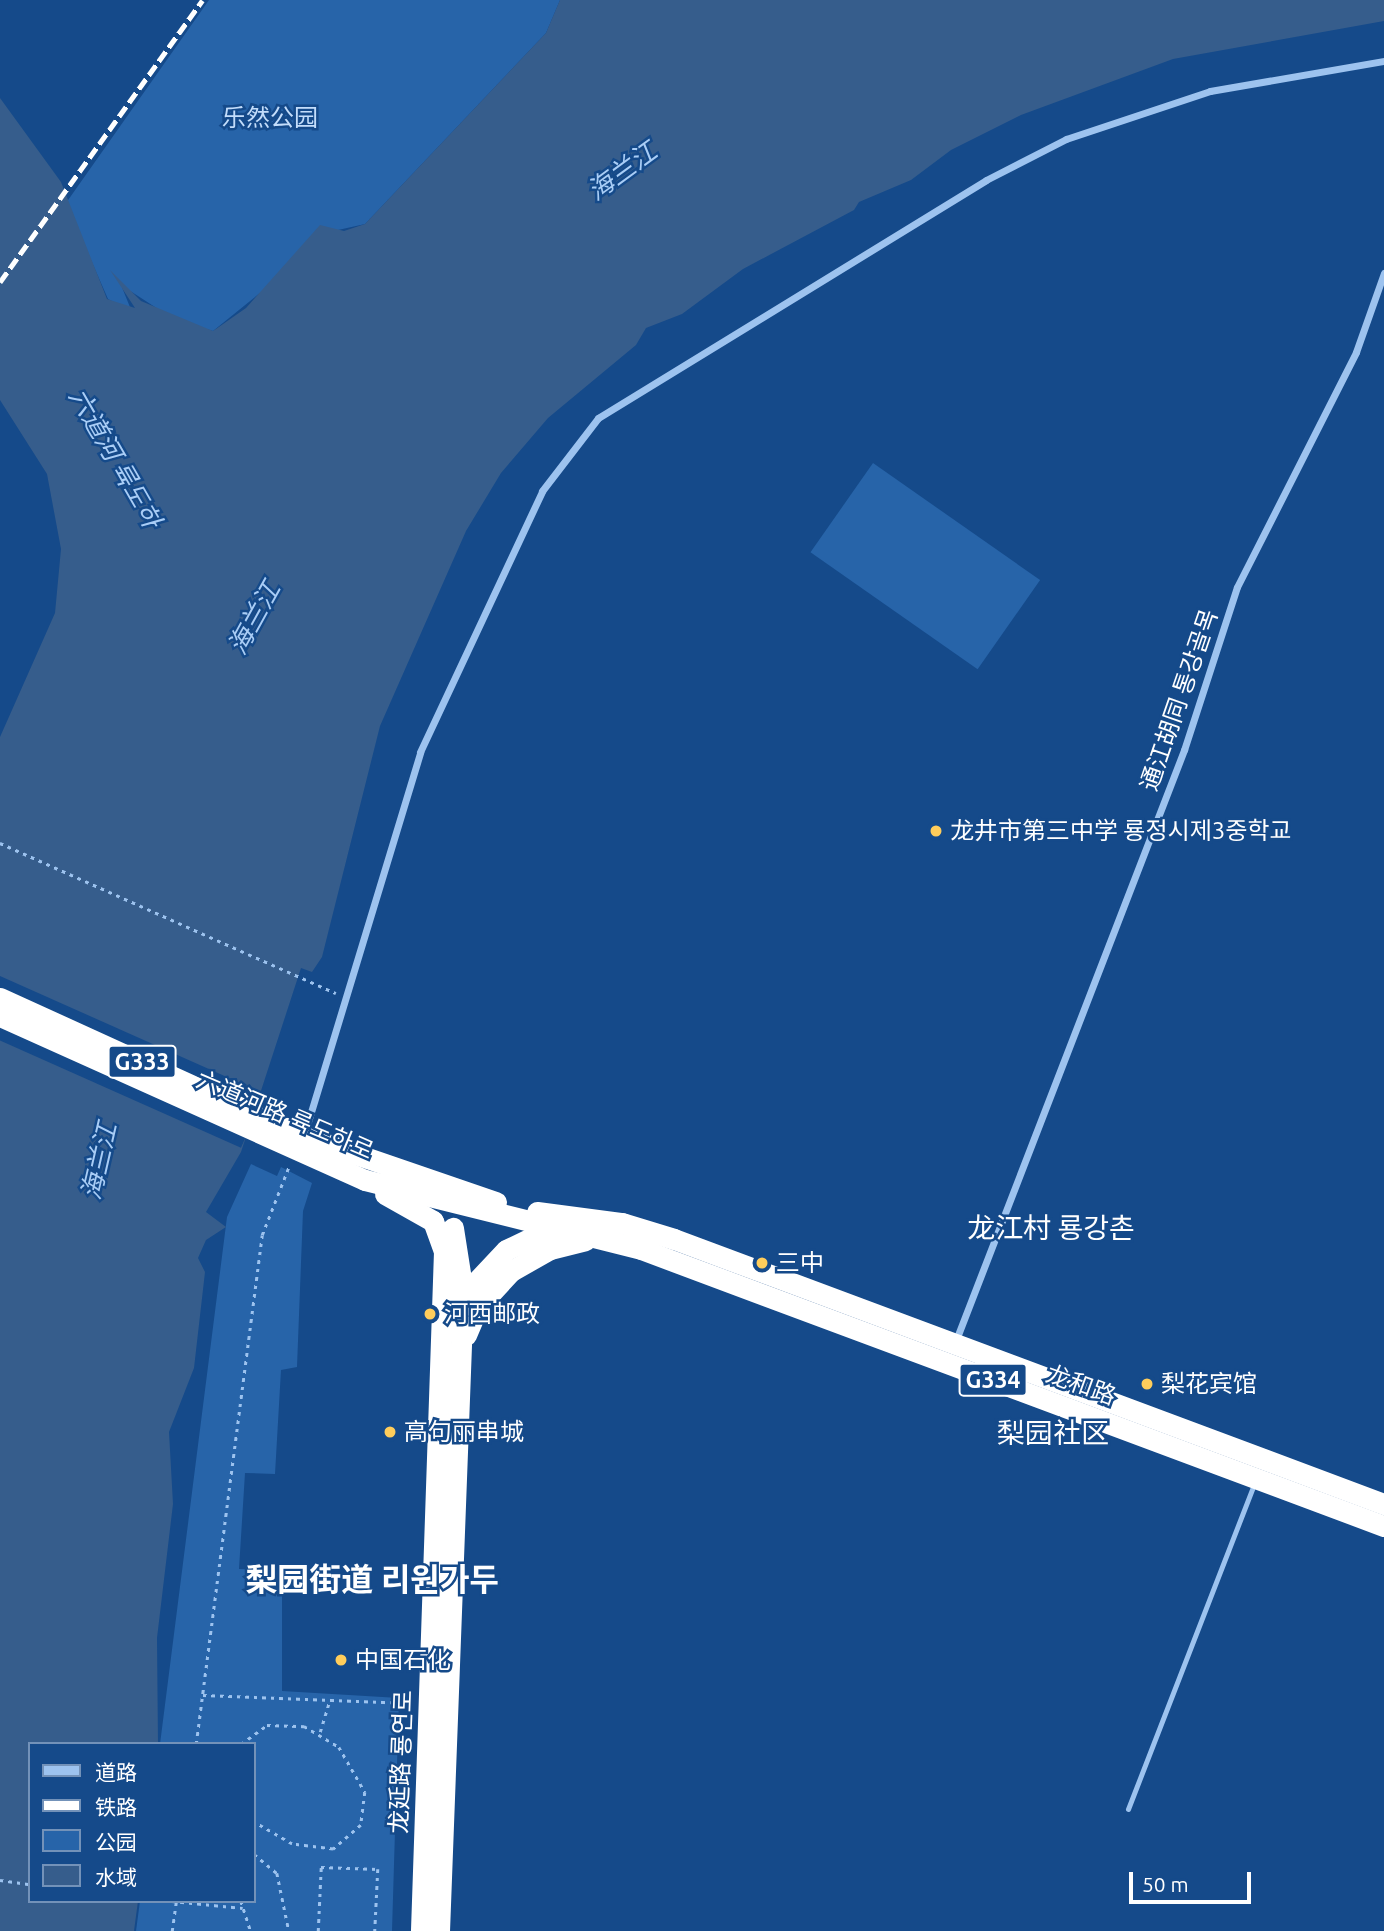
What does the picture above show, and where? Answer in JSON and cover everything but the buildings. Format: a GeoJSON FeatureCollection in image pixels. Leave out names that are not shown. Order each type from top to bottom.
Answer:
{"type":"FeatureCollection","features":[{"type":"Feature","properties":{"kind":"highway","name":"六道河路 륙도하로"},"geometry":{"type":"LineString","coordinates":[[0,998],[290,1139],[365,1180],[549,1229]]}},
{"type":"Feature","properties":{"kind":"highway","name":"六道河路 륙도하로"},"geometry":{"type":"LineString","coordinates":[[0,1016],[290,1139],[415,1179],[600,1230]]}},
{"type":"Feature","properties":{"kind":"highway","name":"龙延路 룡연로"},"geometry":{"type":"LineString","coordinates":[[415,1179],[440,1202],[454,1230],[463,1292],[452,1345],[429,1703],[421,1931]]}},
{"type":"Feature","properties":{"kind":"highway","name":"龙延路 룡연로"},"geometry":{"type":"LineString","coordinates":[[365,1180],[438,1229],[452,1345],[439,1931]]}},
{"type":"Feature","properties":{"kind":"highway","name":"龙延路 룡연로"},"geometry":{"type":"LineString","coordinates":[[463,1292],[506,1250],[549,1229],[600,1230]]}},
{"type":"Feature","properties":{"kind":"highway","name":"龙和路"},"geometry":{"type":"LineString","coordinates":[[600,1230],[674,1239],[955,1344],[1260,1469],[1384,1526]]}},
{"type":"Feature","properties":{"kind":"highway","name":"龙和路"},"geometry":{"type":"LineString","coordinates":[[600,1230],[641,1249],[1260,1469],[1384,1504]]}},
{"type":"Feature","properties":{"kind":"highway","name":"龙延路 룡연로"},"geometry":{"type":"LineString","coordinates":[[452,1345],[478,1307],[511,1271],[562,1244],[600,1230]]}},
{"type":"Feature","properties":{"kind":"street"},"geometry":{"type":"LineString","coordinates":[[290,1139],[345,997],[398,814],[483,607],[542,491],[598,418],[986,180],[1066,139],[1210,91],[1384,61]]}},
{"type":"Feature","properties":{"kind":"street","name":"通江胡同 통강골목"},"geometry":{"type":"LineString","coordinates":[[955,1344],[1184,750],[1237,587],[1356,352],[1384,273]]}},
{"type":"Feature","properties":{"kind":"lane"},"geometry":{"type":"LineString","coordinates":[[1128,1809],[1260,1469]]}},
{"type":"Feature","properties":{"kind":"path"},"geometry":{"type":"LineString","coordinates":[[0,843],[345,997]]}},
{"type":"Feature","properties":{"kind":"path"},"geometry":{"type":"LineString","coordinates":[[196,1742],[262,1235],[290,1139]]}},
{"type":"Feature","properties":{"kind":"path"},"geometry":{"type":"LineString","coordinates":[[202,1695],[429,1703]]}},
{"type":"Feature","properties":{"kind":"path"},"geometry":{"type":"LineString","coordinates":[[320,1732],[329,1700]]}},
{"type":"Feature","properties":{"kind":"path"},"geometry":{"type":"LineString","coordinates":[[244,1742],[267,1725],[320,1732],[339,1747],[365,1792],[361,1825],[350,1840],[312,1849],[256,1823]]}},
{"type":"Feature","properties":{"kind":"path"},"geometry":{"type":"LineString","coordinates":[[256,1856],[276,1873],[289,1931]]}},
{"type":"Feature","properties":{"kind":"path"},"geometry":{"type":"LineString","coordinates":[[318,1931],[321,1867],[378,1869],[375,1931]]}},
{"type":"Feature","properties":{"kind":"path"},"geometry":{"type":"LineString","coordinates":[[0,1880],[28,1884]]}},
{"type":"Feature","properties":{"kind":"path"},"geometry":{"type":"LineString","coordinates":[[172,1931],[175,1903]]}},
{"type":"Feature","properties":{"kind":"path"},"geometry":{"type":"LineString","coordinates":[[194,1903],[243,1908]]}},
{"type":"Feature","properties":{"kind":"path"},"geometry":{"type":"LineString","coordinates":[[242,1903],[251,1931]]}},
{"type":"Feature","properties":{"kind":"green space","name":"乐然公园"},"geometry":{"type":"Polygon","coordinates":[[[209,0],[560,0],[546,33],[365,224],[338,230],[213,331],[175,320],[121,285],[132,312],[108,299],[66,203],[209,0]]]}},
{"type":"Feature","properties":{"kind":"green space"},"geometry":{"type":"Polygon","coordinates":[[[873,463],[1040,580],[978,669],[810,552],[873,463]]]}},
{"type":"Feature","properties":{"kind":"green space"},"geometry":{"type":"Polygon","coordinates":[[[251,1164],[277,1176],[281,1167],[312,1183],[303,1211],[297,1367],[281,1370],[275,1474],[245,1473],[239,1569],[282,1570],[282,1691],[399,1698],[392,1931],[136,1931],[140,1903],[256,1903],[256,1742],[160,1742],[227,1217],[251,1164]]]}},
{"type":"Feature","properties":{"kind":"water"},"geometry":{"type":"Polygon","coordinates":[[[560,0],[1384,0],[1384,21],[1173,59],[1021,115],[951,150],[911,180],[859,202],[854,210],[743,269],[682,314],[646,328],[636,345],[548,418],[501,473],[466,531],[380,726],[322,957],[312,972],[301,968],[241,1152],[206,1212],[226,1227],[206,1240],[198,1258],[205,1272],[194,1368],[169,1432],[173,1504],[157,1638],[158,1742],[28,1742],[28,1903],[138,1903],[134,1931],[0,1931],[0,737],[55,613],[61,549],[47,474],[0,400],[0,98],[61,182],[107,299],[135,308],[110,270],[141,301],[213,331],[246,308],[320,225],[344,231],[365,224],[546,33],[560,0]]]}},
{"type":"Feature","properties":{"kind":"pier"},"geometry":{"type":"Polygon","coordinates":[[[0,976],[265,1094],[241,1148],[0,1041],[0,976]]]}},
{"type":"Feature","properties":{"kind":"railway"},"geometry":{"type":"LineString","coordinates":[[0,282],[203,0]]}},
{"type":"Feature","properties":{"kind":"place","name":"龙井市第三中学 룡정시제3중학교"},"geometry":{"type":"Point","coordinates":[936,831]}},
{"type":"Feature","properties":{"kind":"place","name":"三中"},"geometry":{"type":"Point","coordinates":[762,1263]}},
{"type":"Feature","properties":{"kind":"place","name":"河西邮政"},"geometry":{"type":"Point","coordinates":[430,1314]}},
{"type":"Feature","properties":{"kind":"place","name":"梨花宾馆"},"geometry":{"type":"Point","coordinates":[1147,1384]}},
{"type":"Feature","properties":{"kind":"place","name":"高句丽串城"},"geometry":{"type":"Point","coordinates":[390,1432]}},
{"type":"Feature","properties":{"kind":"place","name":"中国石化"},"geometry":{"type":"Point","coordinates":[341,1660]}},
{"type":"Feature","properties":{"kind":"district","name":"龙江村 룡강촌"},"geometry":{"type":"Point","coordinates":[1051,1228]}},
{"type":"Feature","properties":{"kind":"district","name":"梨园社区"},"geometry":{"type":"Point","coordinates":[1053,1433]}},
{"type":"Feature","properties":{"kind":"district","name":"梨园街道 리원가두"},"geometry":{"type":"Point","coordinates":[372,1579]}},
{"type":"Feature","properties":{"kind":"water label","name":"海兰江"},"geometry":{"type":"Point","coordinates":[622,171]}},
{"type":"Feature","properties":{"kind":"water label","name":"六道河 륙도하"},"geometry":{"type":"Point","coordinates":[115,458]}},
{"type":"Feature","properties":{"kind":"water label","name":"海兰江"},"geometry":{"type":"Point","coordinates":[254,618]}},
{"type":"Feature","properties":{"kind":"water label","name":"海兰江"},"geometry":{"type":"Point","coordinates":[99,1161]}}]}
